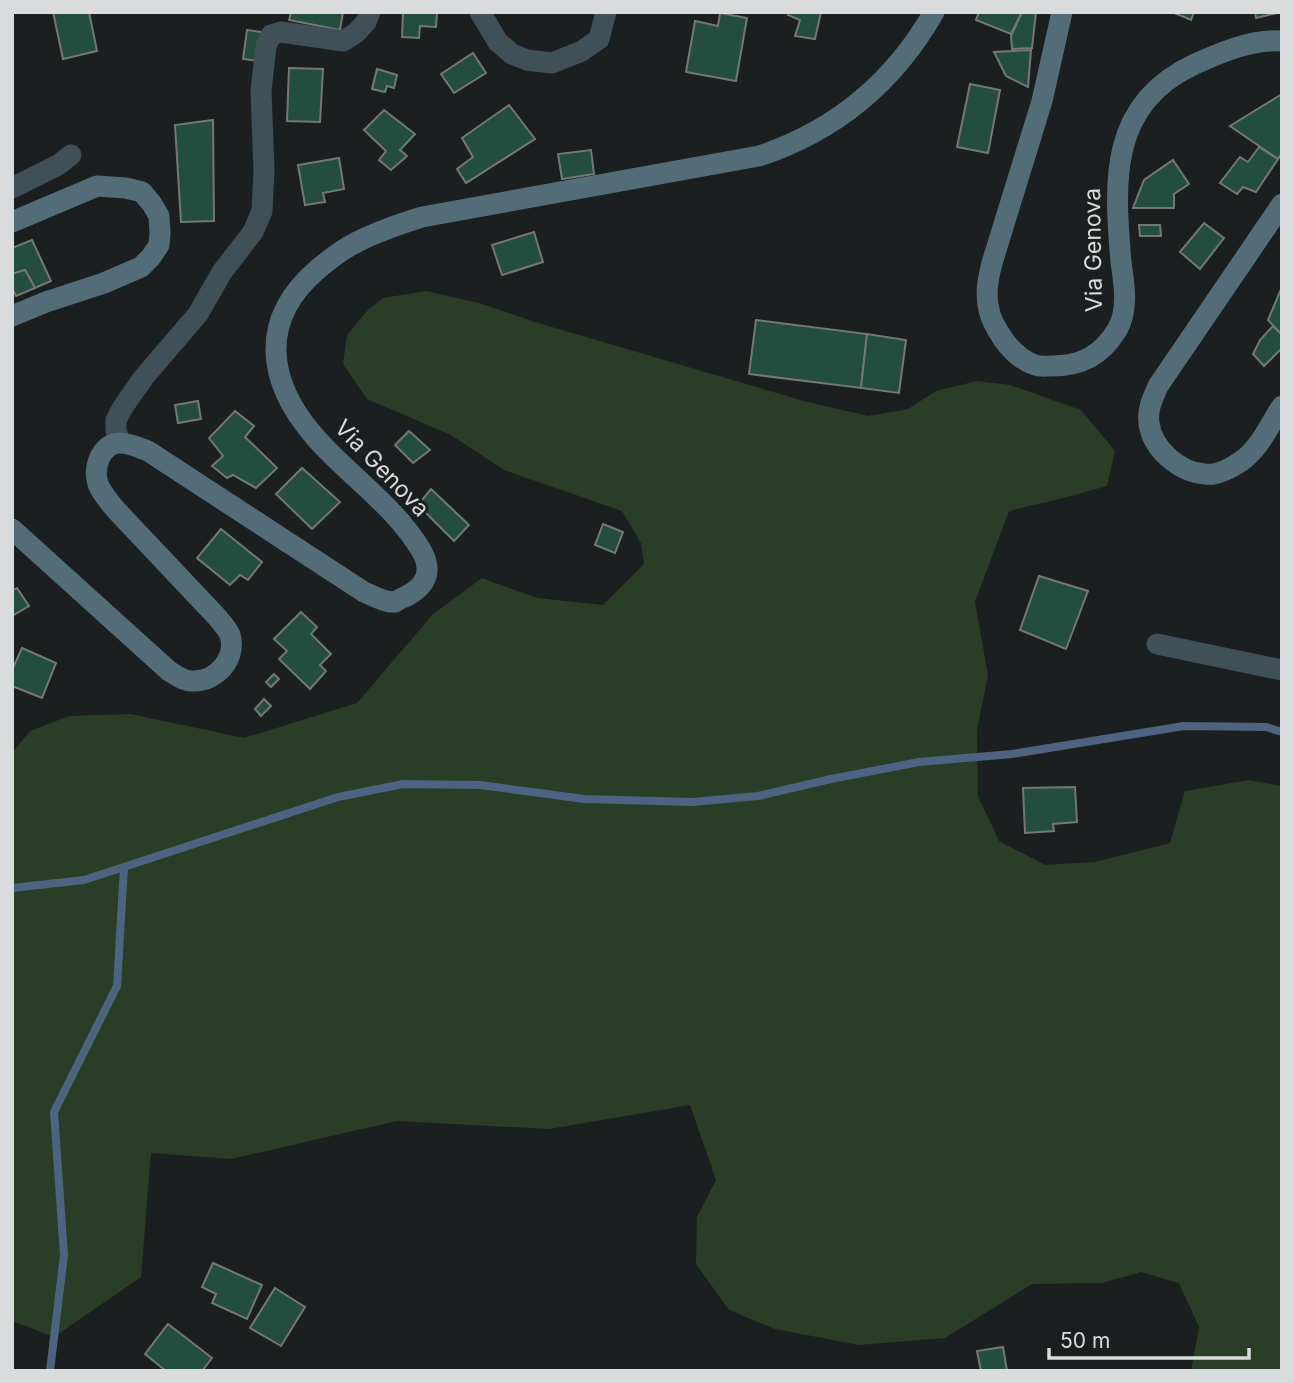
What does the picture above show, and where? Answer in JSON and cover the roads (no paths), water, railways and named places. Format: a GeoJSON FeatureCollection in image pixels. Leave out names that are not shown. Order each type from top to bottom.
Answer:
{"type":"FeatureCollection","features":[{"type":"Feature","properties":{"kind":"main road","name":"Via Genova"},"geometry":{"type":"LineString","coordinates":[[120,443],[148,451],[365,592],[395,601],[414,592],[425,582],[427,570],[422,552],[391,512],[317,439],[300,418],[279,374],[275,353],[283,313],[308,278],[335,255],[357,242],[422,217],[759,156],[784,148],[830,124],[873,91],[910,49],[934,12]]}},
{"type":"Feature","properties":{"kind":"main road","name":"Via Genova"},"geometry":{"type":"LineString","coordinates":[[1062,12],[1042,101],[987,287],[988,307],[997,330],[1015,353],[1037,366],[1069,366],[1087,359],[1102,350],[1118,328],[1125,294],[1117,214],[1118,169],[1122,150],[1139,109],[1153,92],[1181,71],[1239,46],[1271,40],[1282,41]]}},
{"type":"Feature","properties":{"kind":"main road"},"geometry":{"type":"LineString","coordinates":[[12,222],[97,186],[126,188],[142,192],[152,204],[159,216],[160,233],[159,245],[141,267],[12,316]]}},
{"type":"Feature","properties":{"kind":"main road"},"geometry":{"type":"LineString","coordinates":[[1282,204],[1158,386],[1150,405],[1149,423],[1154,439],[1164,454],[1175,463],[1206,475],[1228,470],[1243,461],[1255,448],[1282,406]]}},
{"type":"Feature","properties":{"kind":"main road"},"geometry":{"type":"LineString","coordinates":[[12,528],[169,671],[192,682],[205,680],[218,672],[230,656],[231,639],[228,631],[218,617],[117,511],[99,486],[96,469],[102,454],[113,443],[120,443]]}},
{"type":"Feature","properties":{"kind":"street"},"geometry":{"type":"LineString","coordinates":[[120,443],[116,419],[123,407],[144,377],[198,314],[222,272],[253,232],[262,211],[264,170],[261,91],[266,46],[271,35],[281,32],[342,41],[356,33],[366,22],[370,12]]}},
{"type":"Feature","properties":{"kind":"street"},"geometry":{"type":"LineString","coordinates":[[480,12],[498,42],[512,54],[527,60],[552,63],[582,51],[599,39],[606,12]]}},
{"type":"Feature","properties":{"kind":"street"},"geometry":{"type":"LineString","coordinates":[[12,188],[58,165],[71,155]]}},
{"type":"Feature","properties":{"kind":"street"},"geometry":{"type":"LineString","coordinates":[[1157,644],[1282,670]]}},
{"type":"Feature","properties":{"kind":"waterway"},"geometry":{"type":"LineString","coordinates":[[12,888],[84,880],[338,797],[403,784],[480,785],[584,799],[692,802],[758,796],[919,762],[1012,754],[1184,726],[1266,727],[1282,732]]}},
{"type":"Feature","properties":{"kind":"waterway"},"geometry":{"type":"LineString","coordinates":[[50,1371],[64,1255],[54,1112],[117,986],[124,868]]}}]}
